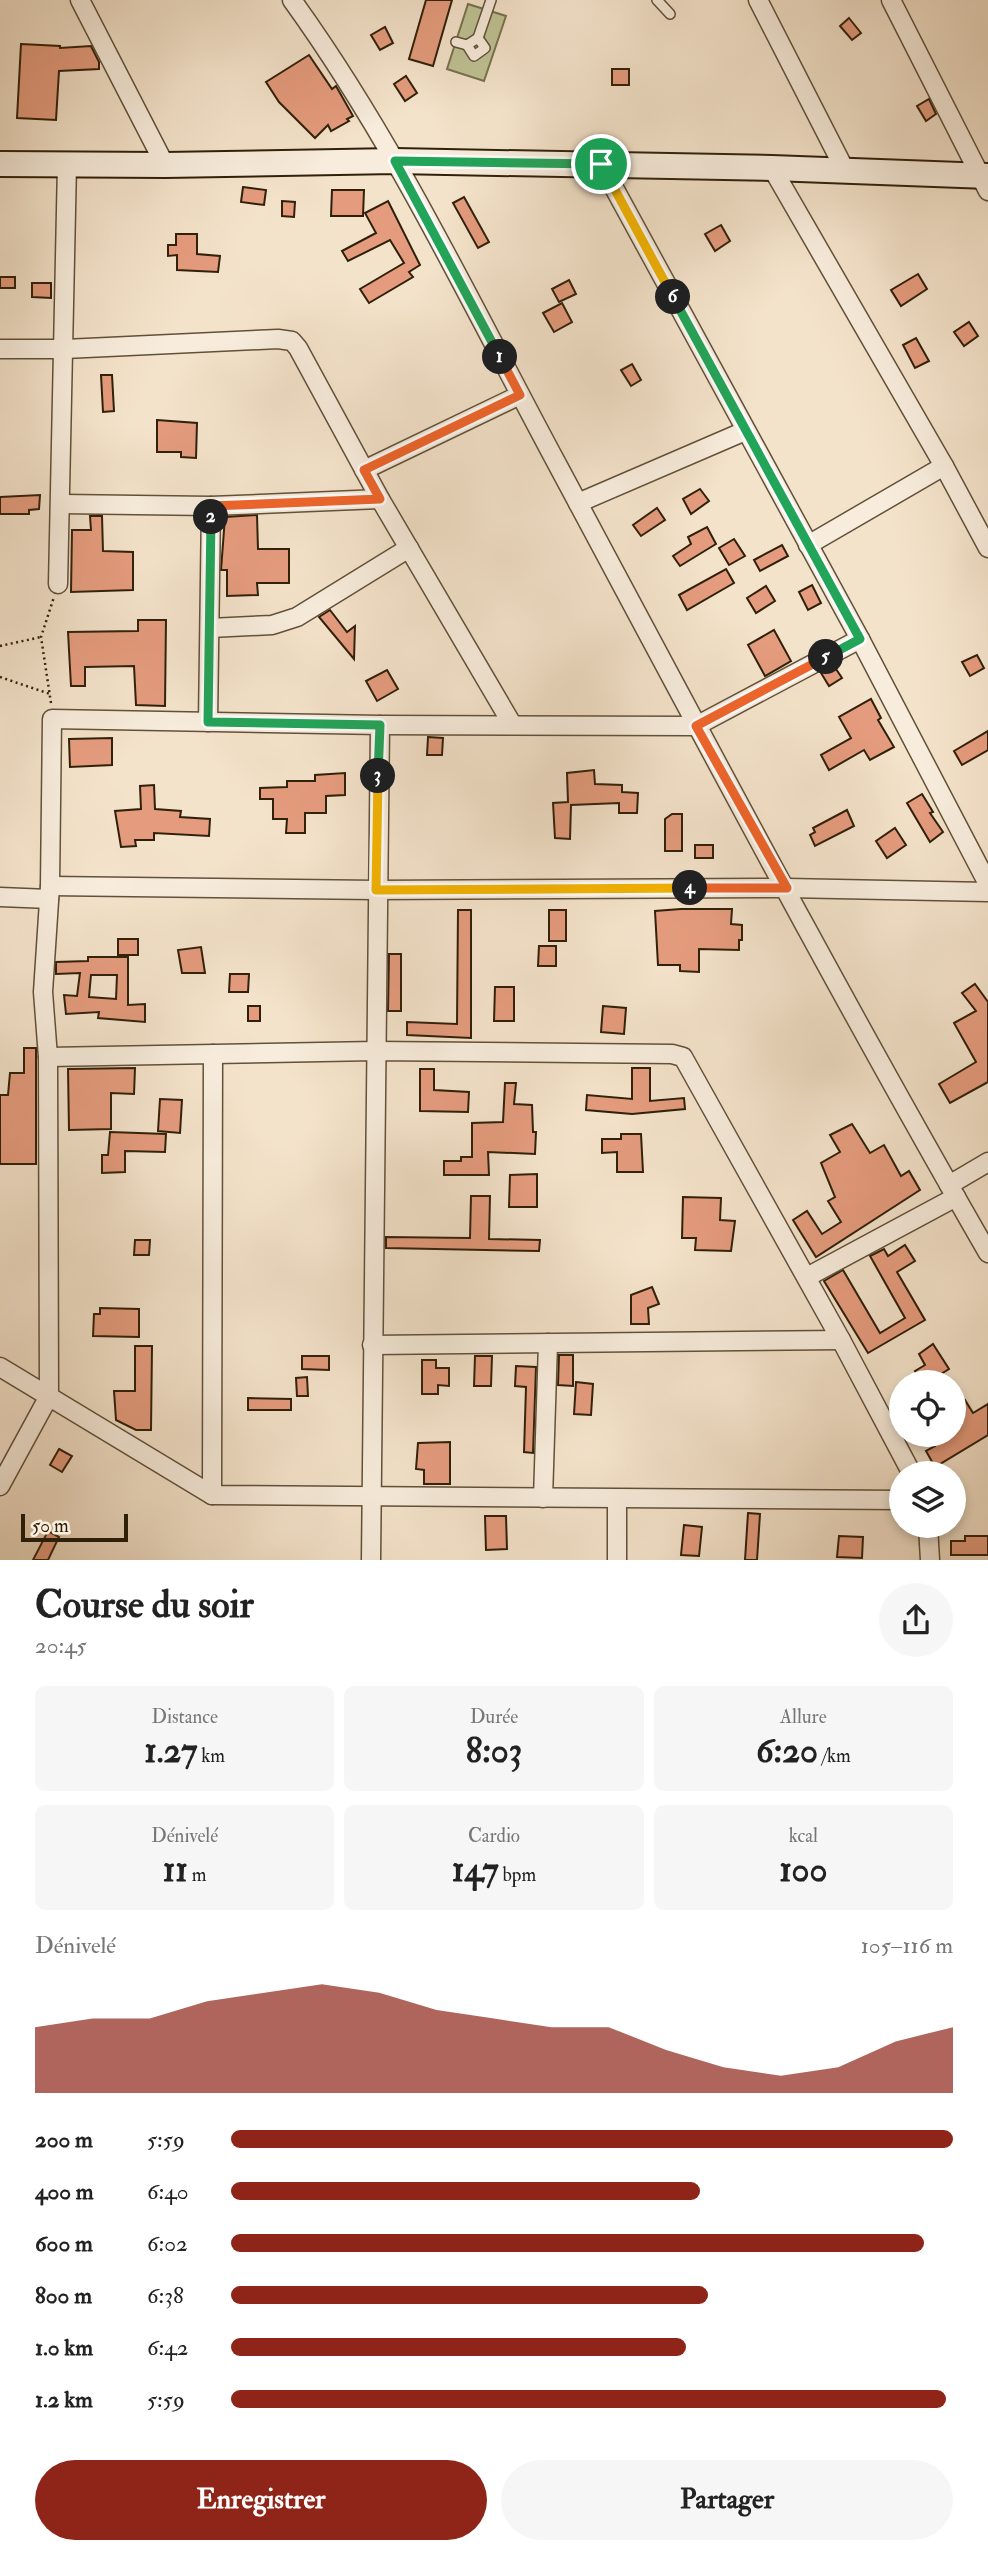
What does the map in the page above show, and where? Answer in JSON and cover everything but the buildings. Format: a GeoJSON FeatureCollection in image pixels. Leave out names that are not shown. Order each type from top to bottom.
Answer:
{"type":"FeatureCollection","features":[{"type":"Feature","properties":{"kind":"street"},"geometry":{"type":"LineString","coordinates":[[80,0],[165,165]]}},
{"type":"Feature","properties":{"kind":"street"},"geometry":{"type":"LineString","coordinates":[[292,0],[314,30],[395,161],[696,726],[988,1253]]}},
{"type":"Feature","properties":{"kind":"street"},"geometry":{"type":"LineString","coordinates":[[758,0],[846,172]]}},
{"type":"Feature","properties":{"kind":"street"},"geometry":{"type":"LineString","coordinates":[[891,0],[985,181]]}},
{"type":"Feature","properties":{"kind":"street"},"geometry":{"type":"LineString","coordinates":[[0,164],[165,165],[395,161],[601,164],[846,172],[985,181]]}},
{"type":"Feature","properties":{"kind":"street"},"geometry":{"type":"LineString","coordinates":[[58,584],[62,504],[67,164]]}},
{"type":"Feature","properties":{"kind":"street"},"geometry":{"type":"LineString","coordinates":[[601,164],[860,639],[988,884]]}},
{"type":"Feature","properties":{"kind":"street"},"geometry":{"type":"LineString","coordinates":[[772,169],[988,548]]}},
{"type":"Feature","properties":{"kind":"street"},"geometry":{"type":"LineString","coordinates":[[0,349],[65,349],[278,339],[292,341],[380,499],[512,724]]}},
{"type":"Feature","properties":{"kind":"street"},"geometry":{"type":"LineString","coordinates":[[364,470],[520,395]]}},
{"type":"Feature","properties":{"kind":"street"},"geometry":{"type":"LineString","coordinates":[[578,503],[745,431]]}},
{"type":"Feature","properties":{"kind":"street"},"geometry":{"type":"LineString","coordinates":[[808,545],[944,467]]}},
{"type":"Feature","properties":{"kind":"street"},"geometry":{"type":"LineString","coordinates":[[62,504],[211,506],[380,499]]}},
{"type":"Feature","properties":{"kind":"street"},"geometry":{"type":"LineString","coordinates":[[208,722],[211,506]]}},
{"type":"Feature","properties":{"kind":"street"},"geometry":{"type":"LineString","coordinates":[[211,628],[284,622],[409,548]]}},
{"type":"Feature","properties":{"kind":"street"},"geometry":{"type":"LineString","coordinates":[[0,1486],[48,1396],[48,1057],[43,992],[50,892],[52,719],[380,725],[696,726],[860,639]]}},
{"type":"Feature","properties":{"kind":"street"},"geometry":{"type":"LineString","coordinates":[[371,1560],[376,890],[380,725]]}},
{"type":"Feature","properties":{"kind":"street"},"geometry":{"type":"LineString","coordinates":[[0,897],[50,892],[376,890],[787,888],[988,892]]}},
{"type":"Feature","properties":{"kind":"street"},"geometry":{"type":"LineString","coordinates":[[48,1057],[375,1051],[672,1054],[683,1057],[807,1278],[905,1461]]}},
{"type":"Feature","properties":{"kind":"street"},"geometry":{"type":"LineString","coordinates":[[212,1495],[214,1054]]}},
{"type":"Feature","properties":{"kind":"street"},"geometry":{"type":"LineString","coordinates":[[807,1278],[952,1191],[988,1162]]}},
{"type":"Feature","properties":{"kind":"street"},"geometry":{"type":"LineString","coordinates":[[372,1345],[841,1340]]}},
{"type":"Feature","properties":{"kind":"street"},"geometry":{"type":"LineString","coordinates":[[543,1498],[548,1343]]}},
{"type":"Feature","properties":{"kind":"street"},"geometry":{"type":"LineString","coordinates":[[0,1367],[212,1495],[889,1500]]}},
{"type":"Feature","properties":{"kind":"street"},"geometry":{"type":"LineString","coordinates":[[617,1560],[618,1499]]}},
{"type":"Feature","properties":{"kind":"street"},"geometry":{"type":"LineString","coordinates":[[929,1538],[930,1560]]}},
{"type":"Feature","properties":{"kind":"lane"},"geometry":{"type":"LineString","coordinates":[[456,43],[467,46],[474,57],[485,48],[478,38],[491,0]]}},
{"type":"Feature","properties":{"kind":"lane"},"geometry":{"type":"LineString","coordinates":[[657,0],[670,14]]}},
{"type":"Feature","properties":{"kind":"path"},"geometry":{"type":"LineString","coordinates":[[52,719],[41,637],[58,584]]}},
{"type":"Feature","properties":{"kind":"path"},"geometry":{"type":"LineString","coordinates":[[0,646],[41,637]]}},
{"type":"Feature","properties":{"kind":"path"},"geometry":{"type":"LineString","coordinates":[[0,677],[50,694]]}},
{"type":"Feature","properties":{"kind":"green space"},"geometry":{"type":"Polygon","coordinates":[[[468,4],[506,16],[484,81],[447,69],[468,4]]]}},
{"type":"Feature","properties":{"kind":"route"},"geometry":{"type":"LineString","coordinates":[[395,161],[601,164],[860,639],[696,726],[787,888],[376,890],[380,725],[208,722],[211,506],[380,499],[364,470],[520,395],[395,161]]}}]}
